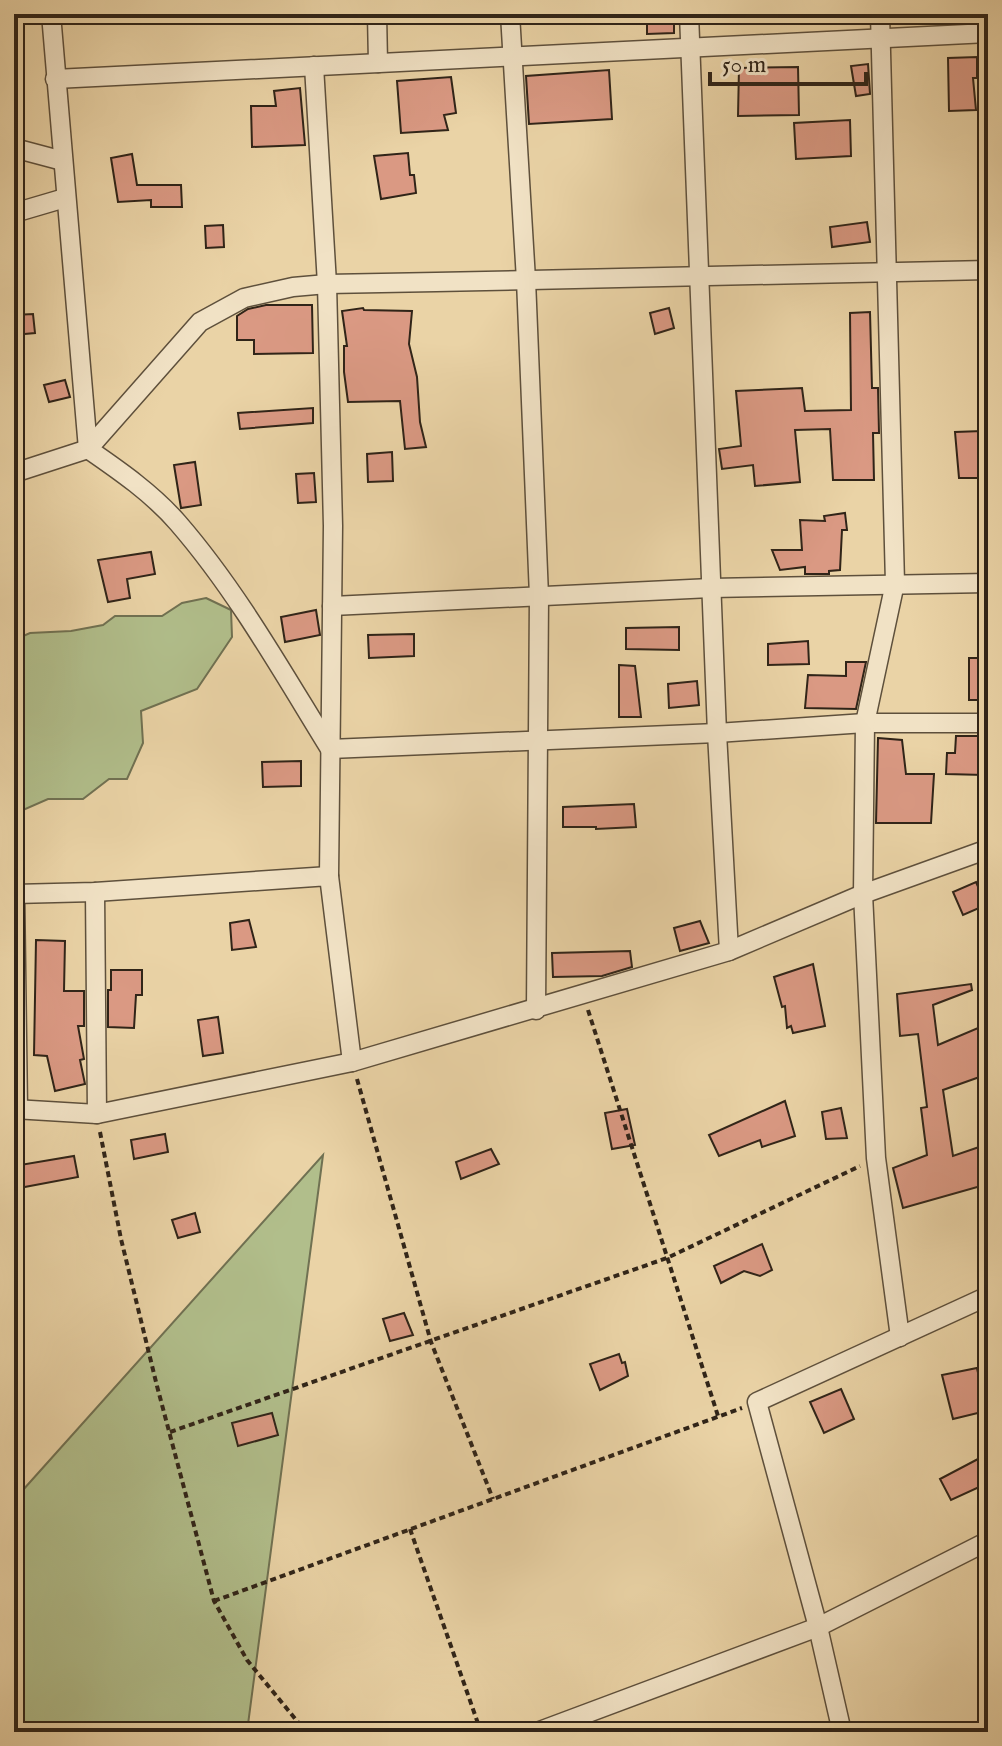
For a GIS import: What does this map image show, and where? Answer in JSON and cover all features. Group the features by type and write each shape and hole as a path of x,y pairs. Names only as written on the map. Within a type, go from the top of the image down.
{"street":[{"path":"51,14 88,449 140,486 178,523 244,613 330,749"},
{"path":"377,14 378,63"},
{"path":"510,14 526,280 539,596 536,1010"},
{"path":"689,14 717,733 729,951"},
{"path":"880,14 895,583 865,723 863,894 876,1158 900,1337"},
{"path":"55,79 988,33"},
{"path":"314,66 327,284 333,526 329,876 352,1062"},
{"path":"14,148 63,161"},
{"path":"14,213 65,198"},
{"path":"14,473 88,449 200,322 244,298 293,287 988,270"},
{"path":"332,606 711,588 988,583"},
{"path":"330,749 717,733 865,723 988,723"},
{"path":"329,876 95,892 14,894 16,1109 97,1114 352,1062 729,951 863,894 988,849"},
{"path":"95,892 97,1114"},
{"path":"842,1732 818,1627 757,1402 988,1296"},
{"path":"537,1732 818,1627 988,1541"}],"path":[{"path":"214,1601 718,1417 583,996"},
{"path":"352,1062 431,1342 493,1499"},
{"path":"97,1114 125,1254 190,1520 214,1601 247,1660 306,1732"},
{"path":"170,1432 667,1258 876,1158"},
{"path":"410,1529 481,1732"}],"green space":[{"path":"206,598 231,610 232,637 197,689 141,711 143,743 127,779 109,779 83,799 48,799 14,814 14,640 30,633 71,631 103,625 115,616 162,616 182,603"},
{"path":"323,1155 247,1732 14,1732 14,1500"}],"building":[{"path":"647,18 674,18 674,33 647,34"},
{"path":"977,57 977,78 973,78 976,110 949,111 948,58"},
{"path":"868,64 870,94 856,96 851,66"},
{"path":"798,67 799,115 738,116 739,68"},
{"path":"609,70 612,119 529,124 526,76"},
{"path":"451,77 456,113 444,115 448,130 401,133 397,81"},
{"path":"300,88 305,145 252,147 251,106 276,106 274,91"},
{"path":"850,120 851,156 796,159 794,123"},
{"path":"408,153 416,193 381,199 374,156"},
{"path":"132,154 137,185 181,185 182,207 151,207 151,200 118,202 111,158"},
{"path":"867,222 870,242 832,247 830,227"},
{"path":"223,225 224,247 206,248 205,226"},
{"path":"266,305 312,305 313,353 254,354 254,340 237,340 237,316 248,309"},
{"path":"363,308 412,311 409,344 417,377 420,422 426,447 405,449 400,401 348,402 344,372 344,346 347,346 342,311"},
{"path":"669,308 674,328 655,334 650,313"},
{"path":"870,312 872,388 878,388 879,433 873,433 874,480 833,480 830,429 795,430 800,482 755,486 753,465 722,469 719,449 741,446 736,391 802,388 805,411 851,410 850,313"},
{"path":"33,314 35,333 14,335 14,315"},
{"path":"65,380 70,397 49,402 44,385"},
{"path":"313,408 313,423 240,429 238,413"},
{"path":"982,431 985,478 959,478 955,432"},
{"path":"392,452 393,481 368,482 367,454"},
{"path":"195,462 201,505 181,508 174,465"},
{"path":"314,473 316,502 298,503 296,474"},
{"path":"845,513 847,530 842,530 840,570 829,571 829,574 805,574 805,567 780,570 772,550 802,550 800,520 825,521 824,516"},
{"path":"151,552 155,574 127,579 130,598 108,602 98,560"},
{"path":"316,610 320,635 285,642 281,617"},
{"path":"679,627 679,650 626,649 626,628"},
{"path":"414,634 414,656 369,658 368,635"},
{"path":"808,641 809,664 768,665 768,644"},
{"path":"969,658 988,658 988,700 969,700"},
{"path":"846,662 866,662 856,709 805,708 808,675 846,676"},
{"path":"619,665 635,666 641,717 619,717"},
{"path":"697,681 699,705 669,708 668,684"},
{"path":"956,736 982,736 984,775 946,774 947,753 955,753"},
{"path":"878,738 902,740 906,774 934,774 931,823 876,823"},
{"path":"301,761 301,786 263,787 262,762"},
{"path":"634,804 636,827 563,827 563,807"},
{"path":"976,882 986,905 963,915 953,892"},
{"path":"249,920 256,947 232,950 230,923"},
{"path":"700,921 709,943 680,951 674,928"},
{"path":"36,940 65,941 64,991 84,991 84,1026 78,1026 85,1084 55,1091 47,1056 34,1055"},
{"path":"630,951 632,967 602,976 553,977 552,953"},
{"path":"813,964 825,1026 793,1033 791,1026 787,1028 785,1006 782,1007 774,977"},
{"path":"111,970 142,970 142,995 136,995 134,1028 108,1027"},
{"path":"971,984 972,990 933,1005 938,1045 978,1028 988,1047 988,1074 943,1090 953,1156 988,1144 988,1184 903,1208 893,1168 927,1155 921,1108 927,1107 918,1034 900,1036 897,994"},
{"path":"218,1017 223,1053 203,1056 198,1020"},
{"path":"785,1101 795,1136 762,1147 760,1140 719,1156 709,1135"},
{"path":"841,1108 847,1138 826,1139 822,1112"},
{"path":"627,1109 635,1145 612,1149 605,1113"},
{"path":"165,1134 168,1152 134,1159 131,1140"},
{"path":"491,1149 499,1164 461,1179 456,1162"},
{"path":"74,1156 78,1177 14,1189 14,1166"},
{"path":"195,1213 200,1232 178,1238 172,1220"},
{"path":"762,1244 772,1270 760,1276 744,1271 721,1283 714,1266"},
{"path":"404,1313 413,1335 390,1341 383,1319"},
{"path":"619,1354 622,1363 625,1362 628,1376 600,1390 590,1364"},
{"path":"977,1368 986,1411 953,1419 942,1375"},
{"path":"841,1389 854,1419 824,1433 810,1402"},
{"path":"272,1413 278,1435 238,1446 232,1423"},
{"path":"978,1459 988,1483 951,1500 940,1479"}]}
